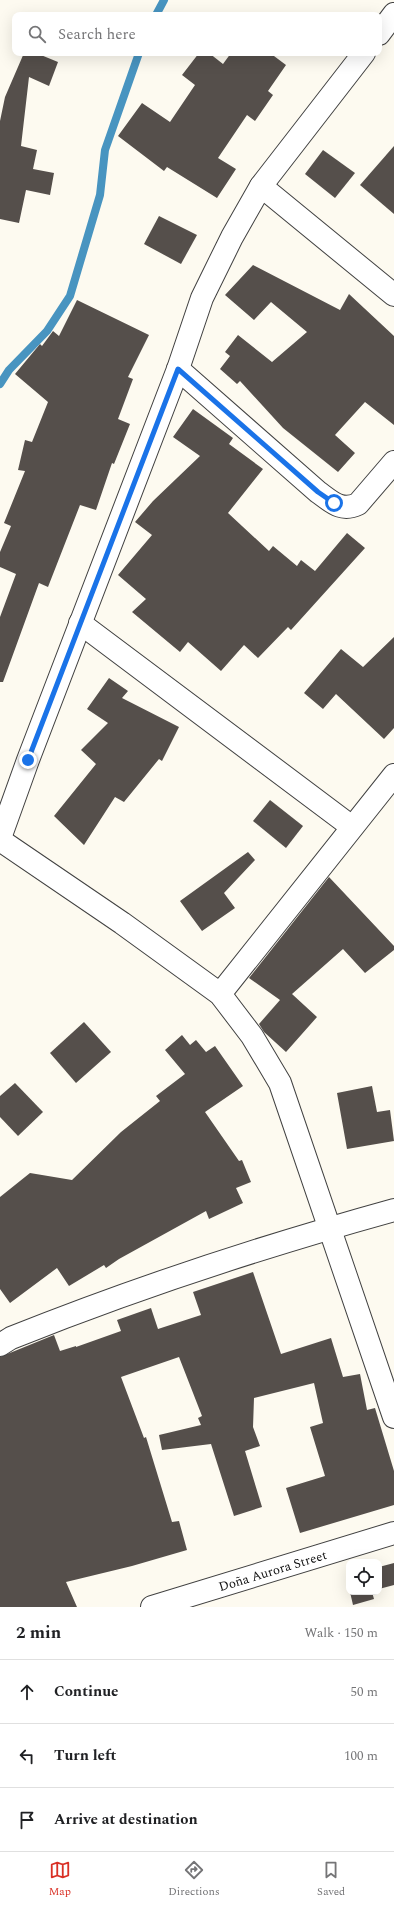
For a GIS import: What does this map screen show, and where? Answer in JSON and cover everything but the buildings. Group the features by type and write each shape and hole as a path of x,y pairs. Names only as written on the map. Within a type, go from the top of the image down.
{"street":[{"path":"382,30 394,14"},
{"path":"362,56 261,186 232,237 202,298 178,369 28,760 0,839 122,923 220,994 252,1036 280,1083 394,1416"},
{"path":"261,186 394,294"},
{"path":"178,369 318,492 343,508 358,504 394,462"},
{"path":"80,623 352,827"},
{"path":"220,994 394,775"},
{"path":"0,1345 11,1338 96,1304 330,1228 394,1210"},
{"name":"Doña Aurora Street","path":"152,1607 394,1533"}],"waterway":[{"path":"158,12 164,0"},
{"path":"0,384 9,370 47,331 70,296 100,195 105,150 138,56"}],"route":[{"path":"28,760 178,369 318,492 334,503"}]}
